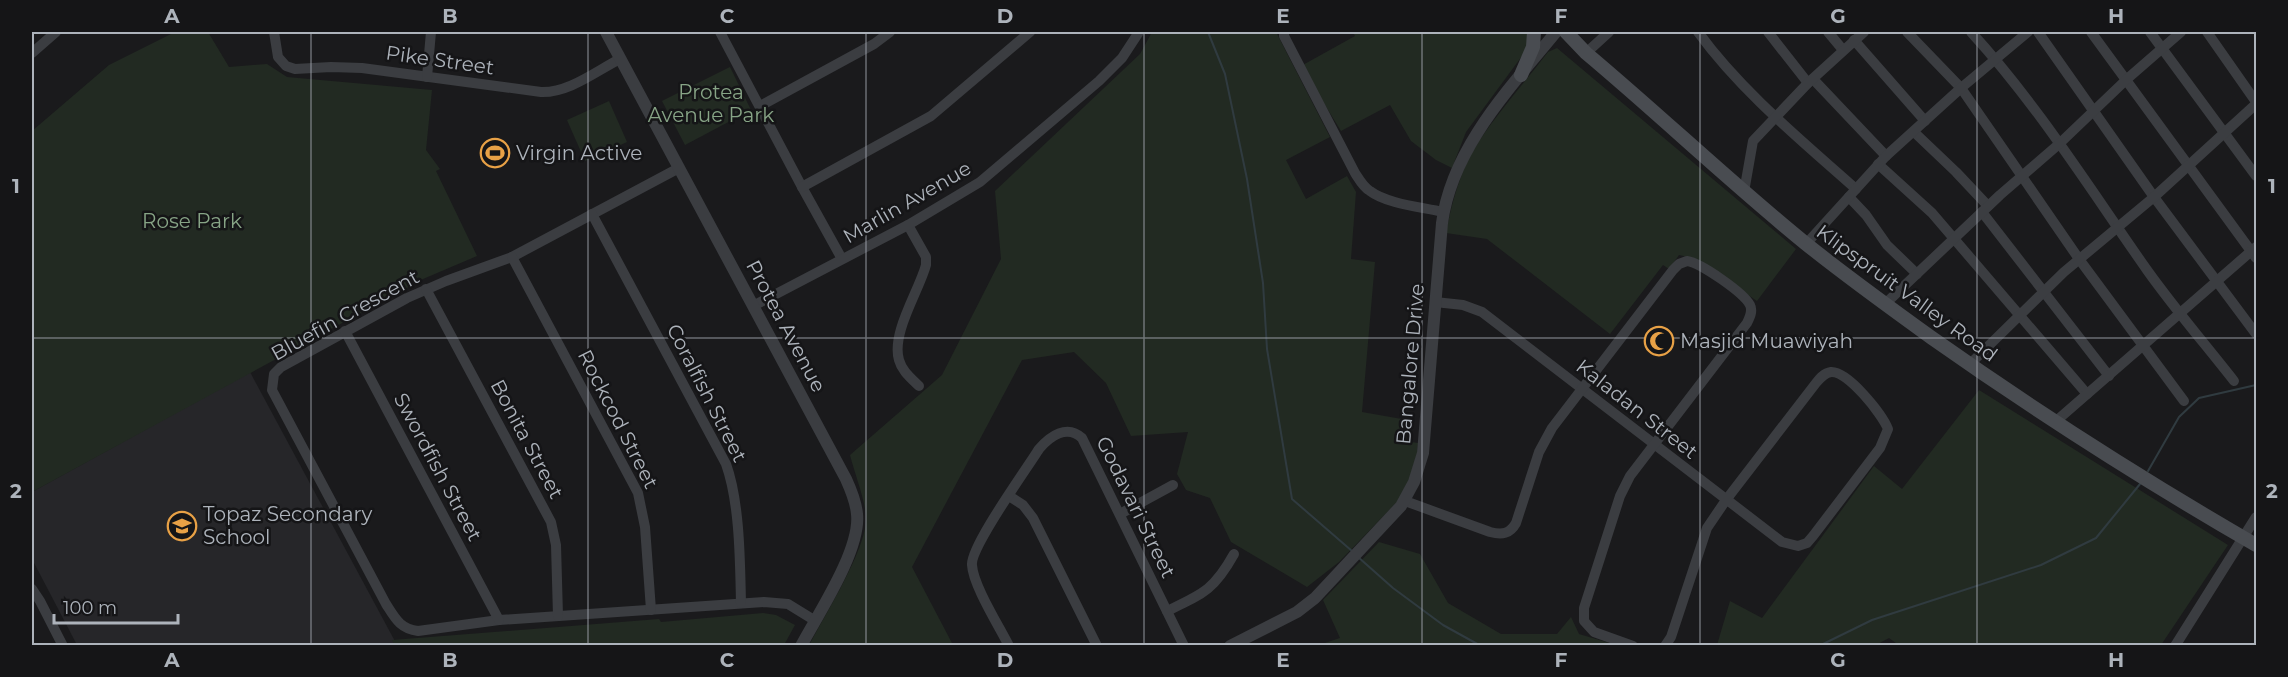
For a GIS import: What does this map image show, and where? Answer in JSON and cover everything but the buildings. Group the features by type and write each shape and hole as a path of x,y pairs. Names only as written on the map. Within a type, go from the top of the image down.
{"main road":[{"path":"1521,75 1533,47 1534,32"},
{"name":"Klipspruit Valley Road","path":"1566,32 1586,53 1744,192 1806,244 1885,304 2084,442 2250,541"}],"street":[{"path":"32,52 56,32"},
{"name":"Pike Street","path":"274,32 278,57 290,68 362,68 427,78 553,92 620,59"},
{"path":"427,78 431,32"},
{"name":"Protea Avenue","path":"606,32 846,479 858,514 857,530 850,550 801,645"},
{"path":"720,32 842,259"},
{"path":"760,106 874,44 890,32"},
{"path":"802,187 931,116 1030,32"},
{"name":"Marlin Avenue","path":"753,306 908,225 967,191 992,173 1114,67 1128,51 1139,32"},
{"path":"1284,32 1338,141 1364,186 1388,199 1443,212"},
{"name":"Bangalore Drive","path":"1230,645 1307,606 1405,501 1423,453 1443,212 1452,184 1465,152 1521,75 1556,32"},
{"path":"1586,53 1609,32"},
{"path":"1698,32 1728,68 1852,193 1887,245 1917,274"},
{"path":"1768,32 1956,239 2087,394"},
{"path":"1828,32 1843,50"},
{"path":"1744,192 1753,141 1811,81 1864,32"},
{"path":"1906,32 1961,88 2079,259 2184,401"},
{"path":"1971,32 1995,58 2059,144 2148,272 2234,381"},
{"path":"1806,244 1882,160 1995,58 2028,32"},
{"path":"2038,32 2154,197 2256,334"},
{"path":"2055,422 2217,281 2255,252 2091,32"},
{"path":"2150,32 2256,176"},
{"path":"1885,304 1985,209 2181,32"},
{"path":"1970,364 2079,259 2154,197 2256,103 2207,32"},
{"path":"1854,40 1925,121"},
{"path":"1914,132 1956,171 2043,292 2109,376"},
{"name":"Bluefin Crescent","path":"679,168 512,257 426,290 345,331 280,367 274,374 272,385 278,401 369,573 397,622 408,629 429,630 499,620 741,603 783,603 798,609 814,620"},
{"name":"Coralfish Street","path":"592,214 726,464 732,485 741,603"},
{"path":"908,225 926,257 926,265 902,329 898,356 902,368 919,386"},
{"name":"Rockcod Street","path":"512,257 638,493 645,526 651,610"},
{"path":"1405,501 1490,532 1502,534 1510,531 1516,523 1543,444 1552,428 1679,264 1692,261 1738,292 1750,306 1751,313 1747,323 1638,465 1624,487 1583,615 1590,630 1633,645"},
{"name":"Bonita Street","path":"426,290 551,522 556,545 558,616"},
{"name":"Kaladan Street","path":"1435,302 1463,305 1482,312 1726,500 1789,545 1802,545 1813,536 1880,448 1888,429 1881,417 1849,380 1839,373 1827,374 1816,383 1726,500"},
{"name":"Swordfish Street","path":"345,331 499,620"},
{"name":"Godavari Street","path":"1009,645 974,577 972,566 975,550 1045,443 1058,434 1072,431 1082,438 1184,645"},
{"path":"1120,514 1173,485"},
{"path":"1010,496 1023,505 1034,518 1097,645"},
{"path":"1665,645 1671,638 1707,528 1726,500"},
{"path":"2175,645 2250,541 2256,517"},
{"path":"1167,611 1196,598 1212,587 1234,554"},
{"path":"32,589 63,645"}],"shaded area":[{"name":"Topaz Secondary School","path":"250,372 397,645 77,645 32,559 32,492"}],"green space":[{"name":"Rose Park","path":"175,32 208,32 229,67 267,64 287,77 432,90 426,150 440,169 436,171 477,256 423,279 32,492 32,131 109,65"},
{"path":"1152,32 1276,32 1330,137 1286,160 1306,199 1347,176 1356,192 1351,259 1375,262 1362,412 1413,421 1411,442 1418,443 1417,454 1408,483 1398,501 1339,562 1307,587 1231,542 1210,498 1186,490 1177,474 1188,432 1131,436 1106,383 1074,352 1022,360 912,567 953,645 809,646 844,582 860,547 864,531 866,518 864,504 850,455 942,375 1001,259 995,191 1140,54"},
{"path":"1353,32 1531,32 1525,52 1466,132 1452,168 1436,160 1411,141 1390,105 1341,131 1301,66 1355,36"},
{"path":"1557,48 1796,249 1757,301 1693,258 1679,255 1669,269 1663,265 1610,334 1487,239 1446,233 1458,185 1479,141 1548,52"},
{"name":"Protea Avenue Park","path":"730,67 751,110 685,145 662,101"},
{"path":"609,101 627,142 585,161 567,120"},
{"path":"1979,390 2228,545 2161,645 1900,646 1889,638 1874,646 1717,645 1730,601 1762,618 1874,466 1902,489"},
{"path":"1379,542 1420,554 1448,603 1501,634 1557,634 1571,617 1579,634 1616,645 1322,644 1340,638 1323,600"},
{"path":"763,613 776,615 795,625 784,645 395,646 392,640 659,619 661,622"}],"waterway":[{"path":"1208,32 1225,74 1247,179 1263,283 1267,349 1292,499 1352,551"},
{"path":"2148,471 2179,417 2199,398 2256,385"},
{"path":"1819,646 1872,620 2041,565 2096,538 2140,484"},
{"path":"1358,557 1393,588 1443,625 1481,646"}],"place":[{"name":"Virgin Active","path":"495,153"},
{"name":"Masjid Muawiyah","path":"1659,341"},
{"name":"Topaz Secondary School","path":"182,526"}]}
